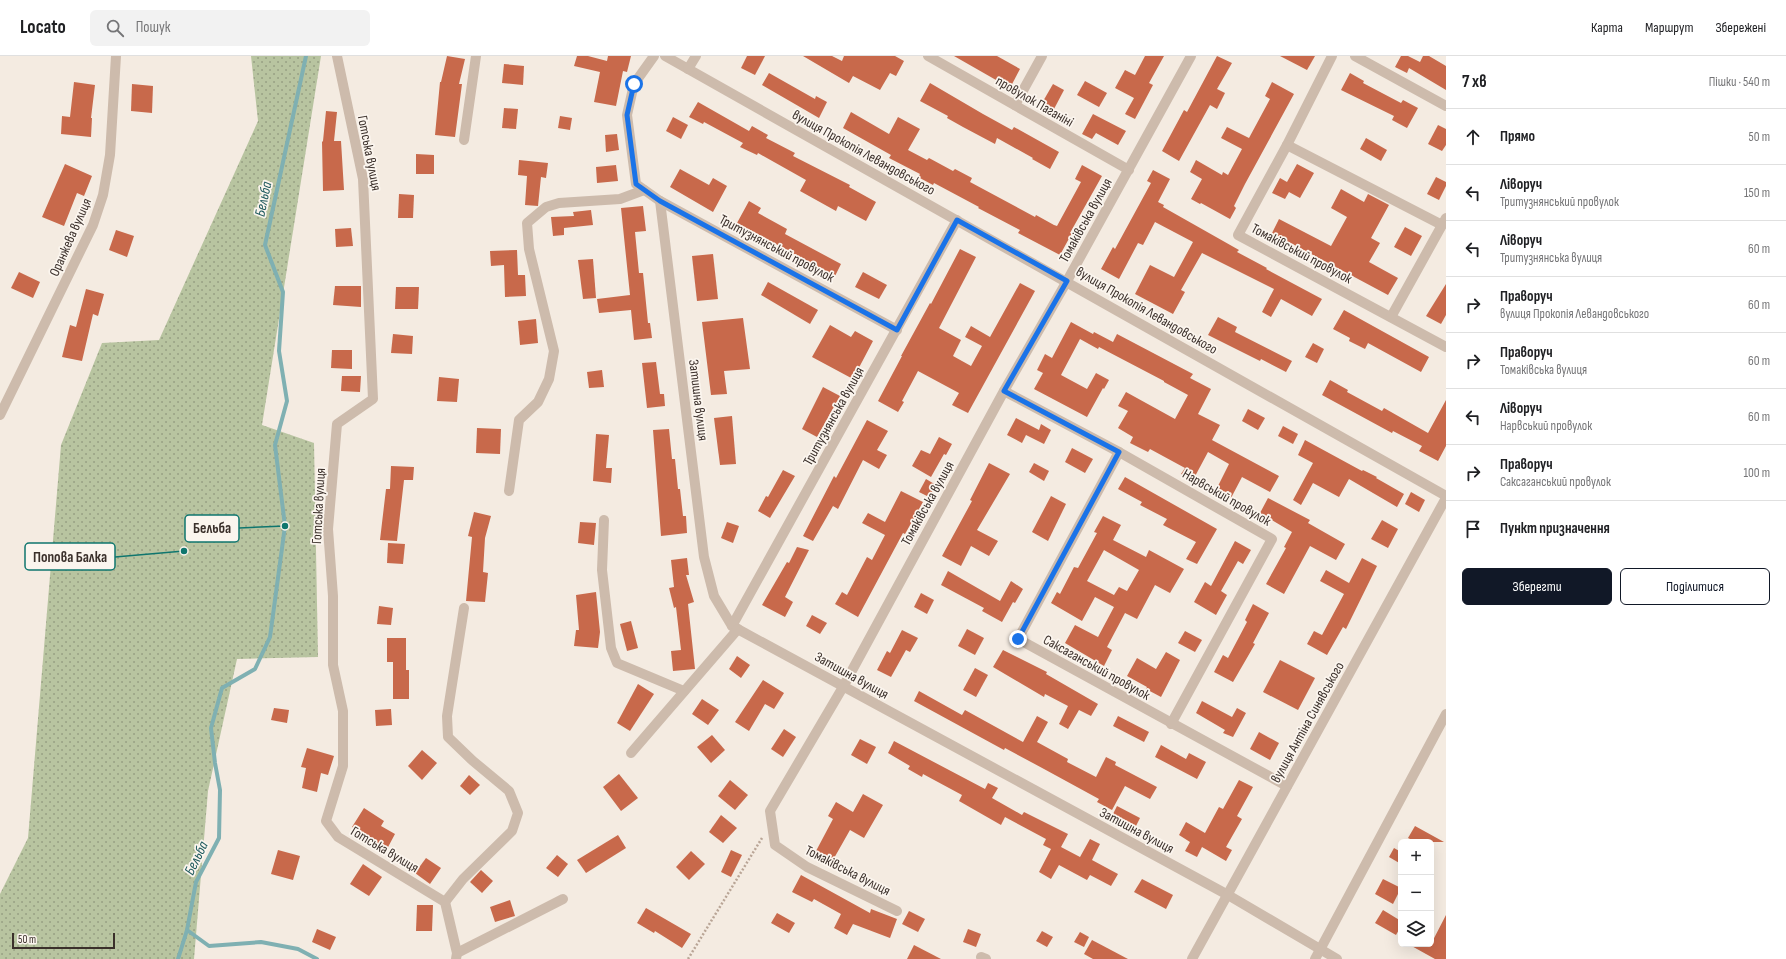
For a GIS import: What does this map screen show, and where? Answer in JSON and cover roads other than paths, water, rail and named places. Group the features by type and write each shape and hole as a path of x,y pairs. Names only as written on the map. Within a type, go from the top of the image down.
{"street":[{"name":"Оранжева вулиця","path":"0,415 93,225 103,195 110,155 116,56"},
{"name":"Готська вулиця","path":"337,56 364,179 373,399 337,424 328,529 333,596 333,665 343,711 343,766 326,820 338,837 444,902"},
{"path":"464,140 476,56"},
{"path":"644,190 636,184 627,115 634,84 654,56"},
{"name":"вулиця Прокопія Левандовського","path":"666,56 1067,281 1446,497"},
{"path":"688,69 696,56"},
{"name":"провулок Паганіні","path":"928,56 1129,170"},
{"path":"1015,105 1042,56"},
{"name":"Томаківська вулиця","path":"897,911 807,867 775,844 770,811 843,686 1004,391 1129,170 1191,56"},
{"name":"Томаківський провулок","path":"1332,56 1287,145 1238,235 1446,347"},
{"path":"1355,56 1446,106"},
{"path":"1287,145 1444,221 1392,317"},
{"path":"510,491 519,420 538,402 549,379 554,351 529,249 527,223 546,207 559,203 620,199 644,190"},
{"name":"Тритузнянський провулок","path":"644,190 660,201 897,330"},
{"name":"Затишна вулиця","path":"660,201 704,557 714,596 735,627 1228,895 1337,959"},
{"name":"Тритузнянська вулиця","path":"631,753 684,691 735,627 957,220"},
{"name":"Нарвський провулок","path":"1004,391 1119,452 1272,539 1171,724"},
{"name":"Саксаганський провулок","path":"1119,452 1018,639 1171,724 1287,786"},
{"name":"вулиця Антіна Синявського","path":"1192,959 1446,497"},
{"path":"604,520 602,570 611,648 617,663 684,691"},
{"path":"464,608 447,716 448,737 473,761 509,791 518,812 512,831 463,879 444,902 457,956 563,899"},
{"path":"1315,959 1446,714"}],"waterway":[{"name":"Бельба","path":"178,959 187,930 196,882 219,838 220,790 211,728 222,688 255,669 270,637 285,526 275,445 287,401 279,351 283,292 265,245 306,56"},
{"path":"187,930 209,946 261,942 298,949 317,959"}],"place":[{"name":"Бельба","path":"285,526"},
{"name":"Попова Балка","path":"184,551"}]}
